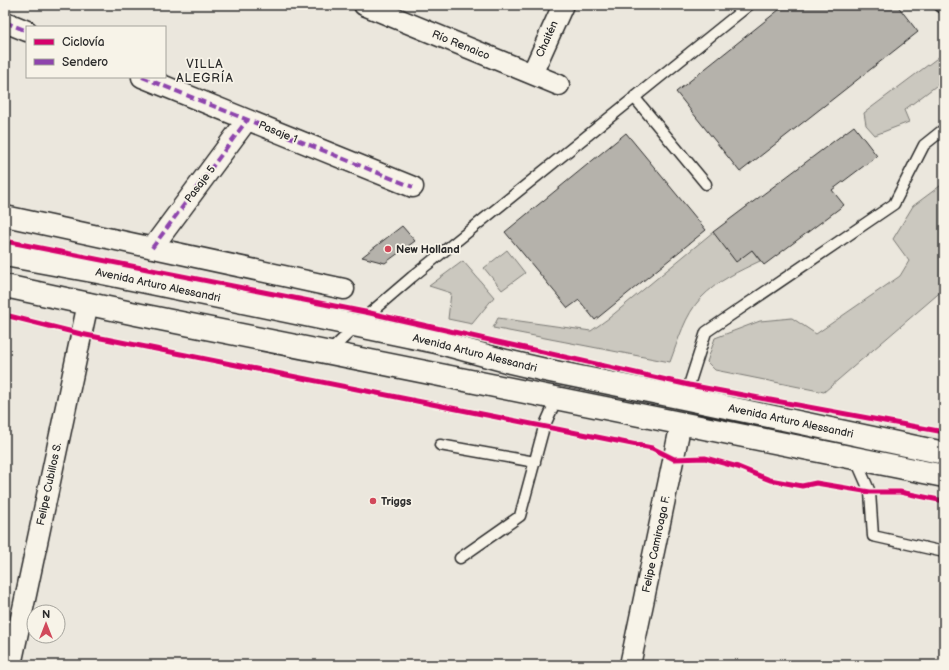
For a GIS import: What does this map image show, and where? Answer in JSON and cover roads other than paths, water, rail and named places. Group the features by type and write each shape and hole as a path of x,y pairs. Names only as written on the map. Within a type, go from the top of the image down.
{"main road":[{"name":"Avenida Arturo Alessandri","path":"5,255 98,272 436,342 545,370 944,453"},
{"name":"Avenida Arturo Alessandri","path":"5,286 944,476"}],"street":[{"name":"Río Renaico","path":"364,5 558,85"},
{"name":"Chaitén","path":"532,74 563,5"},
{"path":"5,22 26,31"},
{"name":"Pasaje 1","path":"144,78 413,188"},
{"name":"Pasaje 5","path":"152,248 247,120"},
{"path":"5,216 344,289"},
{"name":"Felipe Cubillos S.","path":"11,665 88,303"},
{"name":"Felipe Camiroaga F.","path":"630,665 681,423"}],"lane":[{"path":"329,352 370,313 412,277 749,5"},
{"path":"634,97 706,184"},
{"path":"683,398 690,385 706,332 894,204 924,145 944,129"},
{"path":"460,558 520,516 544,427 557,398"},
{"path":"440,445 535,462"},
{"path":"855,458 870,492 873,536 944,552"}],"place":[{"name":"New Holland","path":"388,249"},
{"name":"Triggs","path":"373,501"}],"district":[{"name":"VILLA ALEGRÍA","path":"205,71"}]}
